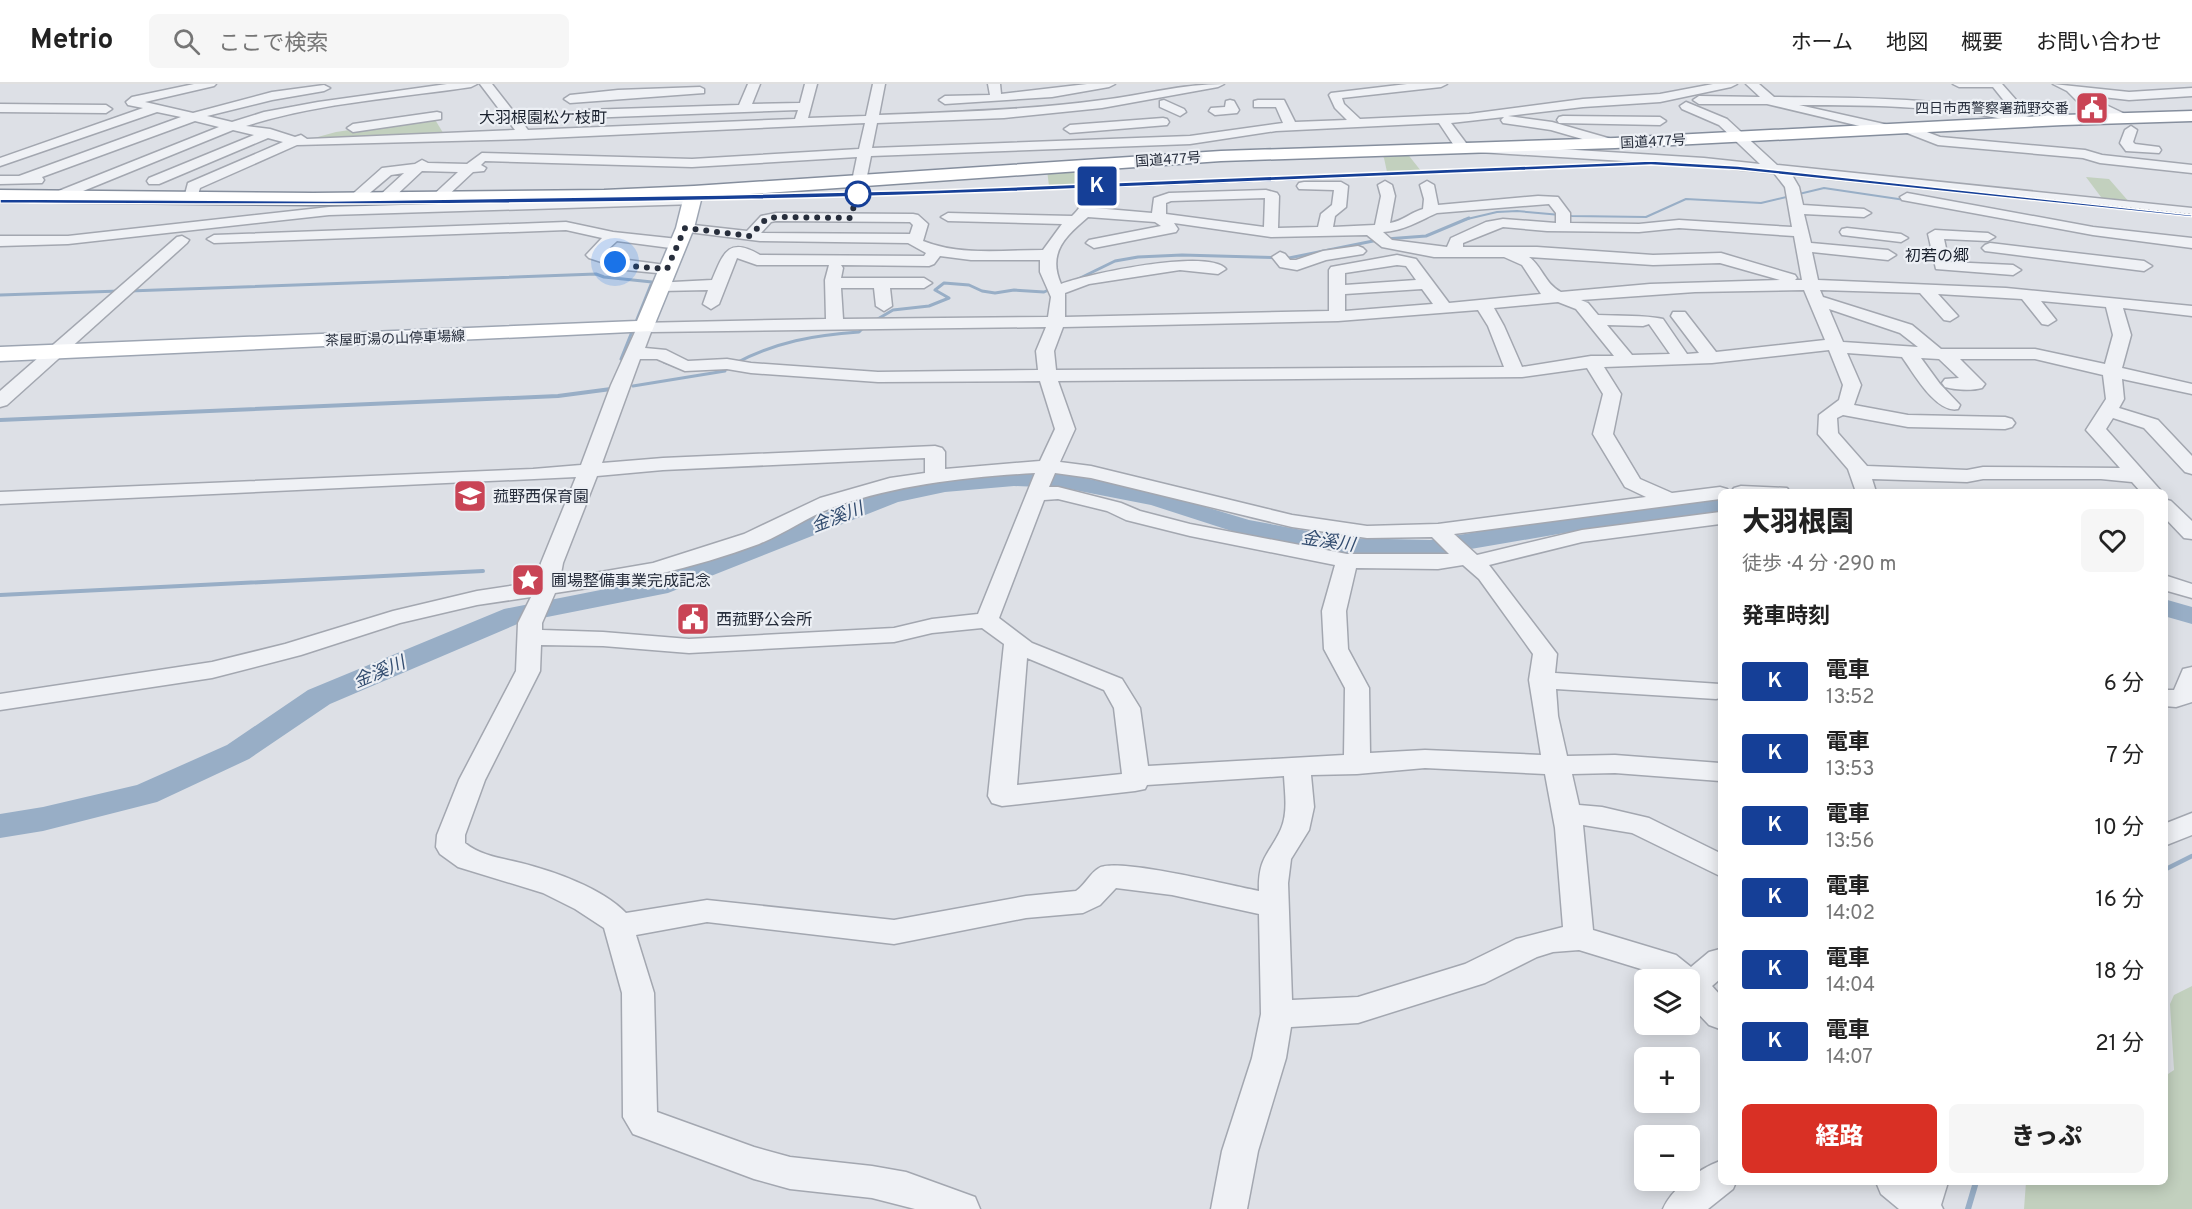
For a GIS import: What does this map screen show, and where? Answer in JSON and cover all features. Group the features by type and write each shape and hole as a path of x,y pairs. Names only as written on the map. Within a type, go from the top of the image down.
{"highway":[{"name":"国道477号","path":"0,196 354,199 692,197 859,181 1469,137 1610,143 2030,121 2063,120 2126,124 2192,116"}],"main road":[{"path":"637,328 682,236 692,197"},
{"name":"茶屋町湯の山停車場線","path":"0,354 637,328"}],"street":[{"path":"68,121 181,86 210,84"},
{"path":"256,87 276,84"},
{"path":"56,197 232,126 295,110 418,88 471,84"},
{"path":"486,84 525,135"},
{"path":"744,108 754,84"},
{"path":"800,124 811,84"},
{"path":"859,181 879,84"},
{"path":"944,117 946,84"},
{"path":"994,84 996,98"},
{"path":"945,100 1052,93 1109,84"},
{"path":"132,102 303,143 873,121 1050,111 1102,104 1114,111 1165,93 1213,84"},
{"path":"1357,123 1339,105 1335,95 1441,84"},
{"path":"1643,84 1663,98 1708,86 1731,84"},
{"path":"1752,84 1772,102 1898,128 1935,141 2085,154 2100,159 2192,169"},
{"path":"1959,84 1995,84 2000,86 2013,104 2034,106 2063,120"},
{"path":"1978,85 1981,92 1995,105"},
{"path":"21,180 192,116 259,99 334,87"},
{"path":"559,87 577,106 692,111 805,106"},
{"path":"1621,87 1663,98 1723,122 1778,171 1798,217 1810,289 1852,385 1851,394 1843,409"},
{"path":"2070,87 2135,96 2192,92"},
{"path":"2070,87 2082,99 2126,124 2126,143 2131,148 2154,150"},
{"path":"418,88 451,138"},
{"path":"692,111 701,91"},
{"path":"577,106 701,91"},
{"path":"1564,91 1595,111 1610,114 1617,121"},
{"path":"0,162 105,124 157,108 220,93"},
{"path":"1165,93 1190,97"},
{"path":"1165,93 1180,112"},
{"path":"1270,94 1258,104 1280,103 1290,126"},
{"path":"1528,95 1549,107"},
{"path":"366,172 388,172 423,162 482,157 702,163 965,148 1197,140 1290,126 1469,118 1583,103 1663,98 1750,102 1806,100 1901,102 2030,121"},
{"path":"1711,116 1741,115 1750,102"},
{"path":"352,115 429,104"},
{"path":"1215,111 1233,110 1230,104"},
{"path":"575,133 577,106"},
{"path":"1395,106 1412,120"},
{"path":"0,108 106,109"},
{"path":"1050,111 1065,129"},
{"path":"1484,115 1533,125 1556,127 1610,143"},
{"path":"191,198 193,186 296,141 327,132 437,116"},
{"path":"1442,119 1469,137 1622,156 2192,212"},
{"path":"1556,127 1554,120 1660,121"},
{"path":"987,620 1065,429 1047,375 1044,351 1056,323 1059,297 1048,272 1048,255 1074,221 1090,206 1093,190 1098,186 1077,166 1049,152 1051,146 1065,129 1163,122"},
{"path":"1141,123 1151,142"},
{"path":"142,181 290,126"},
{"path":"998,134 1008,134 1004,147"},
{"path":"961,135 965,148"},
{"path":"1929,153 1928,145 1935,141"},
{"path":"568,175 603,151 678,152 638,176"},
{"path":"437,198 482,157"},
{"path":"384,199 423,162 506,171"},
{"path":"1778,171 1993,214 2093,231 2192,243"},
{"path":"354,199 388,172"},
{"path":"0,180 205,181"},
{"path":"1385,185 1388,196 1380,238 1397,260"},
{"path":"1427,185 1431,199 1430,209"},
{"path":"1304,186 1341,186 1340,207 1328,214 1325,230"},
{"path":"1159,218 1159,201 1162,198 1266,194 1272,196 1272,233"},
{"path":"0,241 68,240 329,211 692,197"},
{"path":"807,217 815,200"},
{"path":"1281,259 1286,264 1297,265 1323,256 1348,254 1380,238 1395,227 1411,222 1416,214 1430,209 1462,210 1521,200 1553,200 1563,219"},
{"path":"1685,210 1691,225"},
{"path":"1454,253 1456,241 1497,223 1546,227 1563,219 1639,228 1864,213"},
{"path":"1993,214 1993,225 1988,228 1989,242 1997,258 2013,270 2035,295 2048,320"},
{"path":"1767,215 1798,217 1888,255"},
{"path":"750,236 766,219 776,217 913,218 921,224 915,243 935,251 971,255 1048,255"},
{"path":"948,217 1074,221 1159,218 1272,233 1325,230 1454,253 1537,252 1616,271 1731,286 1810,289 1924,288 2035,295 2192,311"},
{"path":"1094,243 1171,229 1166,221 1159,218"},
{"path":"1074,221 1111,259"},
{"path":"0,401 182,240 566,226 613,236 916,239"},
{"path":"1616,271 1626,226"},
{"path":"1847,232 1901,238"},
{"path":"2013,270 1942,266 1935,234 2144,266"},
{"path":"0,255 51,253 178,235 182,235 182,240"},
{"path":"1139,235 1159,249"},
{"path":"613,236 594,255 663,278 718,285"},
{"path":"1884,236 1892,287"},
{"path":"1680,259 1685,240"},
{"path":"711,304 731,253 747,254 757,260 928,261 935,251"},
{"path":"1509,254 1529,262 1544,288 1556,296 1579,304 1626,360"},
{"path":"968,273 971,255"},
{"path":"962,1209 906,1189 872,1182 790,1173 754,1163 645,1123 640,1117 638,993 614,917 574,893 528,875 473,863 462,858 450,847 451,836 472,780 528,670 528,635 552,563 632,356 637,328 1056,323 1337,316 1445,309 1556,296 1616,271 1653,260 1727,259 1810,289 1906,329 1940,353 1976,384 1951,383"},
{"path":"1337,316 1337,270 1397,260 1411,262 1445,309"},
{"path":"835,325 833,283 836,261"},
{"path":"1056,288 1086,280 1179,265 1218,269"},
{"path":"833,283 924,283"},
{"path":"881,283 884,306"},
{"path":"1337,290 1427,284"},
{"path":"1924,288 1950,316"},
{"path":"2113,302 2122,335 2112,372 2115,399 2096,430 2149,489"},
{"path":"1483,304 1515,372"},
{"path":"1679,316 1712,358"},
{"path":"1593,320 1650,322 1682,359"},
{"path":"632,356 660,354 685,366 734,365 878,377 1515,372 1591,361 1712,358 1800,347 1836,346 1940,353 2025,353 2192,388"},
{"path":"1907,351 1929,382 1951,405"},
{"path":"1591,361 1612,394 1603,434 1632,483 1671,500"},
{"path":"1865,489 1859,472 1828,434 1828,415 1843,409 1908,421 2005,423"},
{"path":"2107,410 2151,424 2192,468"},
{"path":"2169,444 2192,445"},
{"path":"0,498 532,475 590,469 935,452 934,476"},
{"path":"0,702 212,670 292,650 393,618 477,598 544,591 657,569 752,539 827,502 890,484 934,476 1042,481 1091,472 1243,510 1338,529 1367,532 1440,532 1718,494"},
{"path":"1859,472 1967,476 1983,473 2101,473 2138,476"},
{"path":"1042,481 1058,493 1114,507 1133,516 1190,530 1347,561 1438,562 1582,536 1718,518"},
{"path":"2168,509 2192,533"},
{"path":"1440,532 1503,593 1545,654 1541,680 1545,724 1567,814 1579,938"},
{"path":"1347,561 1334,611 1336,649 1357,688 1357,765"},
{"path":"2168,583 2192,591"},
{"path":"528,635 689,646 864,638 894,635 963,621 987,620 1024,648 1113,685 1127,708 1135,782 1002,796 1016,642"},
{"path":"2177,703 2185,695 2192,675"},
{"path":"1541,680 1718,691"},
{"path":"1136,776 1357,765 1425,759 1555,765 1615,764 1718,772"},
{"path":"1229,1209 1240,1151 1269,1058 1277,1014 1276,934 1272,906 1277,858 1295,830 1300,807 1297,768"},
{"path":"1567,814 1602,817 1639,825 1718,864"},
{"path":"2168,834 2192,823"},
{"path":"618,925 707,911 894,932 1026,906 1083,902 1109,876 1172,884 1272,906"},
{"path":"1277,1014 1358,1010 1474,974 1527,948 1553,940 1579,938 1665,964 1671,969"},
{"path":"1700,975 1718,962"},
{"path":"1700,995 1718,1014"},
{"path":"1681,1209 1718,1179"},
{"path":"1899,1185 1925,1202"}],"green space":[{"path":"434,118 445,136 303,141 336,132"},
{"path":"1379,152 1406,152 1421,171 1387,172 1384,158"},
{"path":"1077,167 1085,184 1049,186 1047,170"},
{"path":"2086,177 2109,179 2130,203 2104,201"},
{"path":"2192,986 2192,1209 2024,1209 2026,1185 2168,1185 2168,1074 2174,1070 2170,1004 2174,995"}],"waterway":[{"path":"1466,219 1497,212 1517,211 1572,216 1646,217 1686,199 1761,203 1824,188 1905,200"},
{"path":"1386,239 1426,236 1466,219"},
{"path":"1072,282 1115,261 1138,257 1182,255 1289,258 1378,240"},
{"path":"129,291 596,274 604,277 652,282 621,359 627,358"},
{"path":"876,320 893,310 929,306 949,298 935,290 944,283 969,285 982,291 995,293 1014,290 1044,292 1053,288"},
{"path":"0,295 120,291"},
{"path":"736,363 781,345 826,335 859,332 862,329"},
{"path":"664,362 684,369"},
{"path":"633,386 725,371"},
{"path":"0,420 558,396 611,389"},
{"name":"金溪川","path":"0,826 43,819 146,794 238,752 319,697 514,615 658,587 891,496 945,485 1014,479 1064,481 1156,499 1244,527 1345,546 1430,548 1570,524 1718,507"},
{"path":"0,595 483,571"},
{"name":"金溪川","path":"2168,608 2192,616"},
{"path":"2168,868 2192,856"},
{"path":"1968,1209 1975,1185"}],"railway":[{"path":"0,201 352,202 821,196 1651,163 1738,168 2192,215"}],"train":[{"name":"K","path":"0,201 329,203 723,197 936,192 1651,163 1738,168 2192,215"}],"place":[{"name":"四日市西警察署菰野交番","path":"2092,108"},
{"name":"菰野西保育園","path":"470,496"},
{"name":"圃場整備事業完成記念","path":"528,580"},
{"name":"西菰野公会所","path":"693,619"}],"district":[{"name":"大羽根園松ケ枝町","path":"543,117"},
{"name":"初若の郷","path":"1937,255"}],"route":[{"path":"615,262 638,267 667,269 685,228 750,236 766,219 776,217 850,218 858,194"}]}
